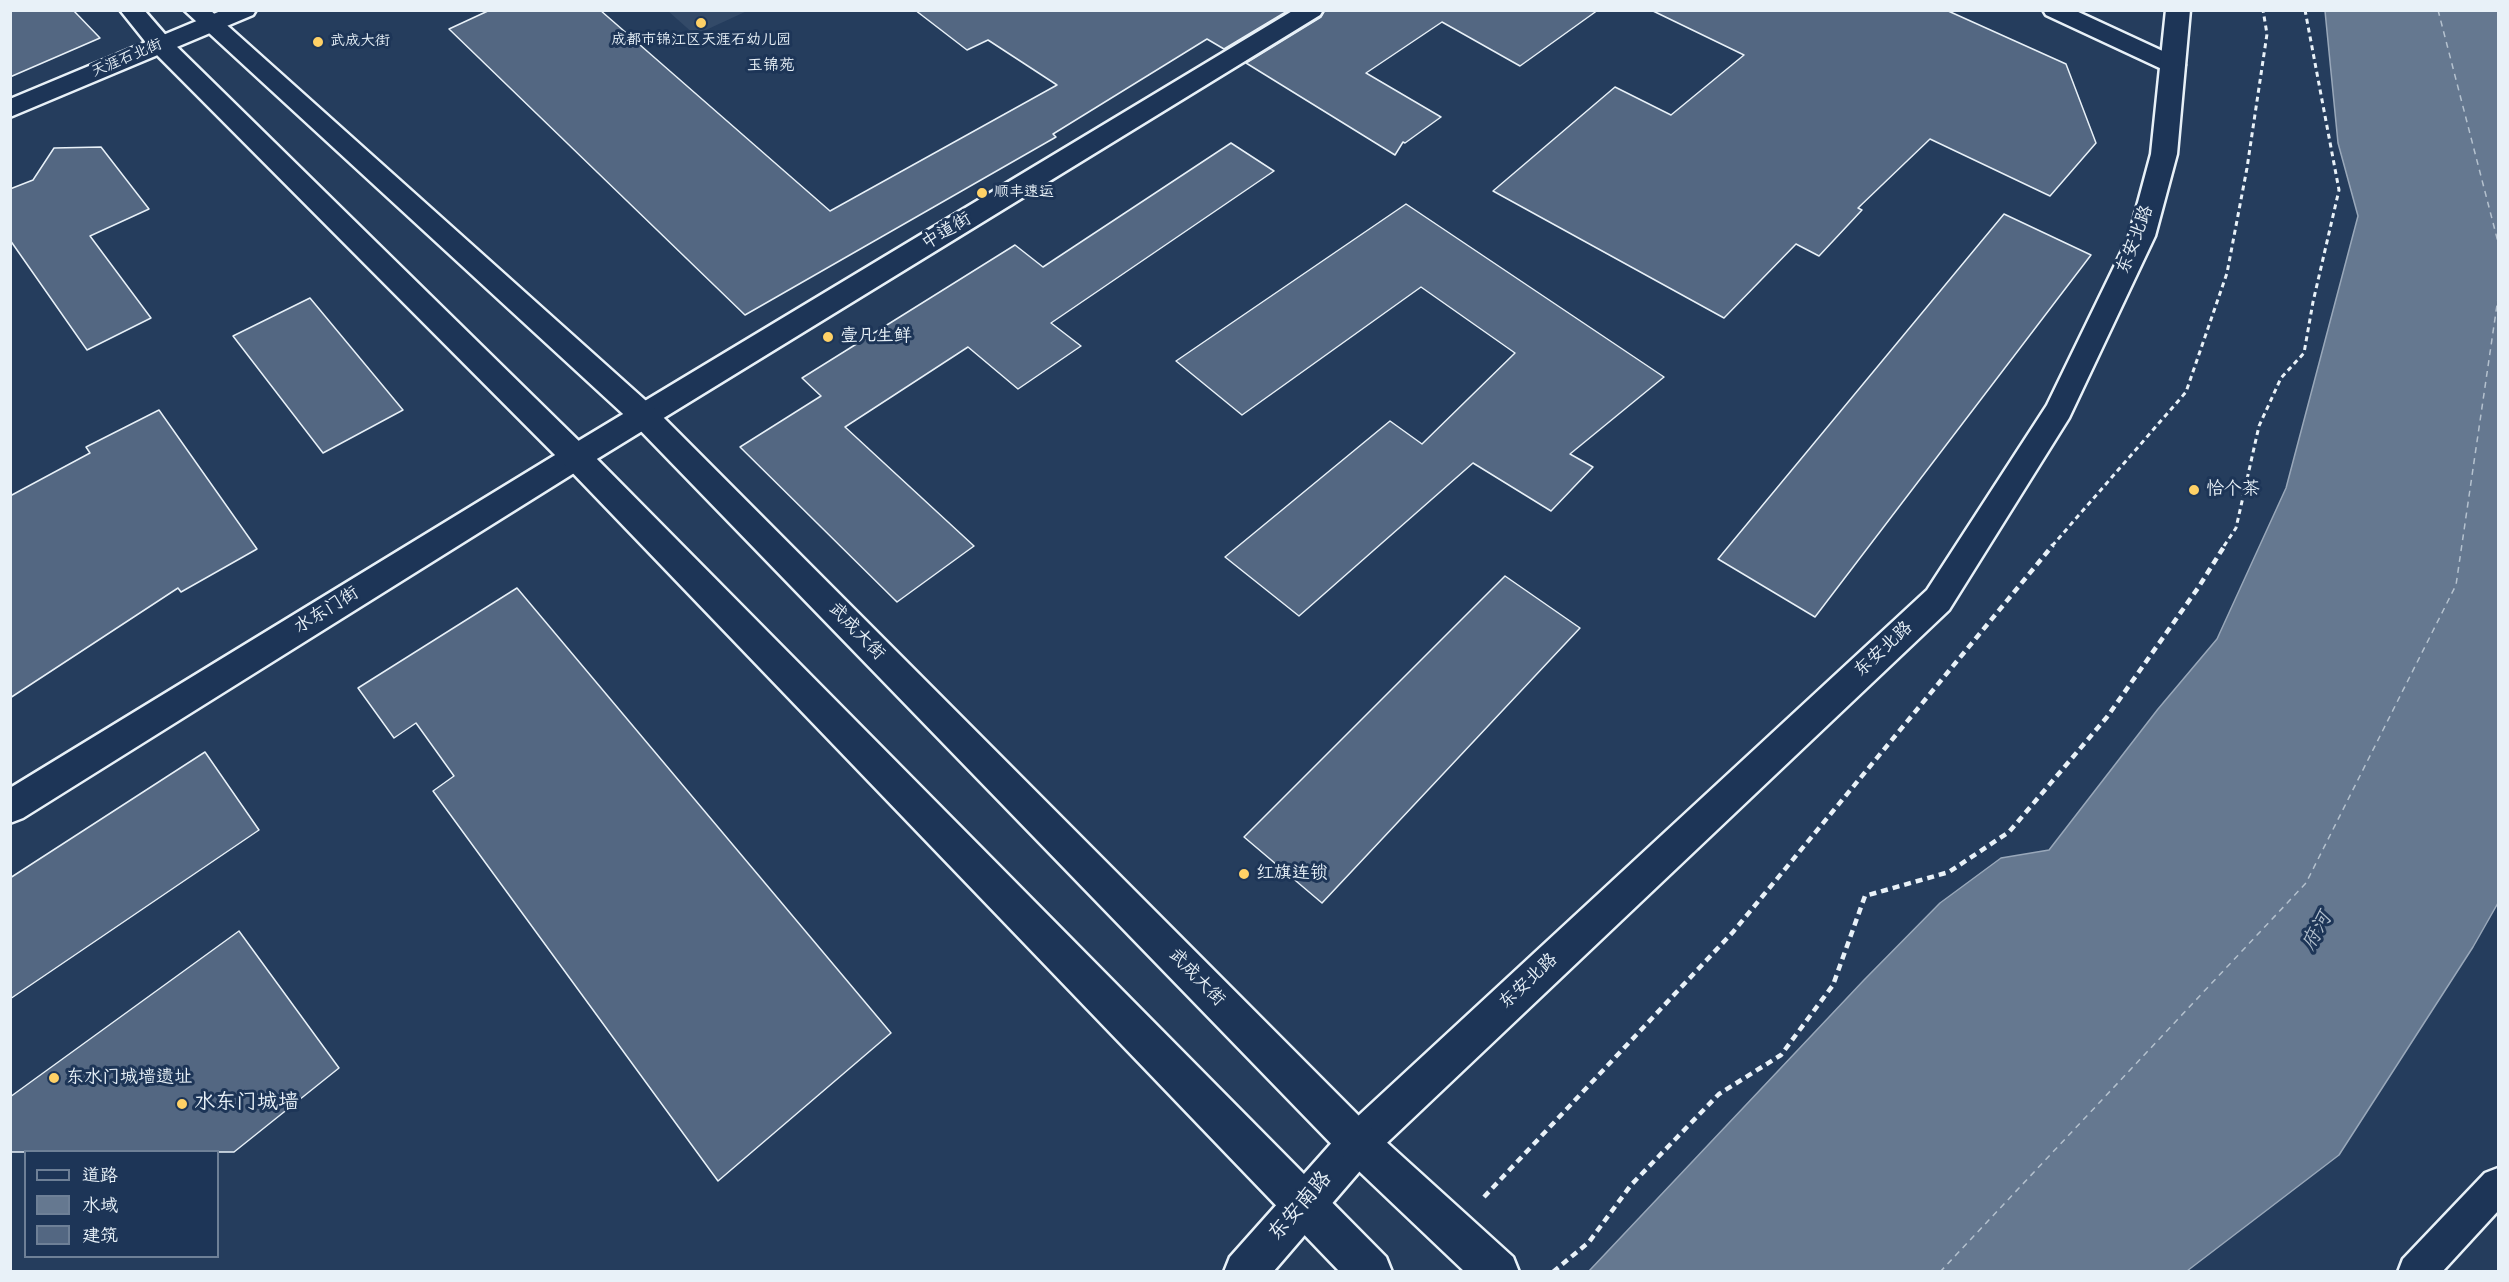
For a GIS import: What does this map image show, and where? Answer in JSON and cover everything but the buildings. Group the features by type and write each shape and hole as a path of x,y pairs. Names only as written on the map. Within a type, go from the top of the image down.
{"main road":[{"path":"131,10 161,45 576,457 1304,1206 1371,1272"},
{"name":"天涯石北街","path":"10,109 161,45 202,18 245,10"},
{"name":"中道街","path":"644,416 1312,10"},
{"path":"2054,10 2173,65"},
{"name":"东安北路","path":"1358,1143 1938,600 2059,410 2142,236 2164,154 2178,10"},
{"name":"武成大街","path":"202,18 644,416 1358,1143 1451,1232 1498,1272"},
{"name":"水东门街","path":"10,807 644,416"},
{"name":"东安南路","path":"1245,1272 1358,1143"}],"street":[{"path":"2416,1272 2499,1186"}],"path":[{"path":"1553,1272 1589,1242 1631,1185 1719,1094 1782,1055 1833,985 1865,896 1949,872 2009,832 2107,717 2198,588 2236,528 2259,426 2281,378 2304,353 2313,302 2339,190 2305,10"}],"shaded area":[{"name":"成都市锦江区天涯石幼儿园","path":"668,11 747,11 695,35"}],"water":[{"name":"府河","path":"2325,11 2498,11 2498,903 2473,947 2339,1155 2187,1271 1589,1271 1864,980 1940,903 2001,858 2049,850 2158,709 2217,639 2286,488 2358,216 2338,143"}],"ferry route":[{"path":"2438,10 2498,242"},
{"path":"1940,1272 2306,883 2456,585 2498,298"}],"place":[{"name":"成都市锦江区天涯石幼儿园","path":"701,23"},
{"name":"武成大街","path":"318,42"},
{"name":"顺丰速运","path":"982,193"},
{"name":"壹凡生鲜","path":"828,337"},
{"name":"恰个茶","path":"2194,490"},
{"name":"红旗连锁","path":"1244,874"},
{"name":"东水门城墙遗址","path":"54,1078"},
{"name":"水东门城墙","path":"182,1104"}],"district":[{"name":"玉锦苑","path":"771,67"}]}
